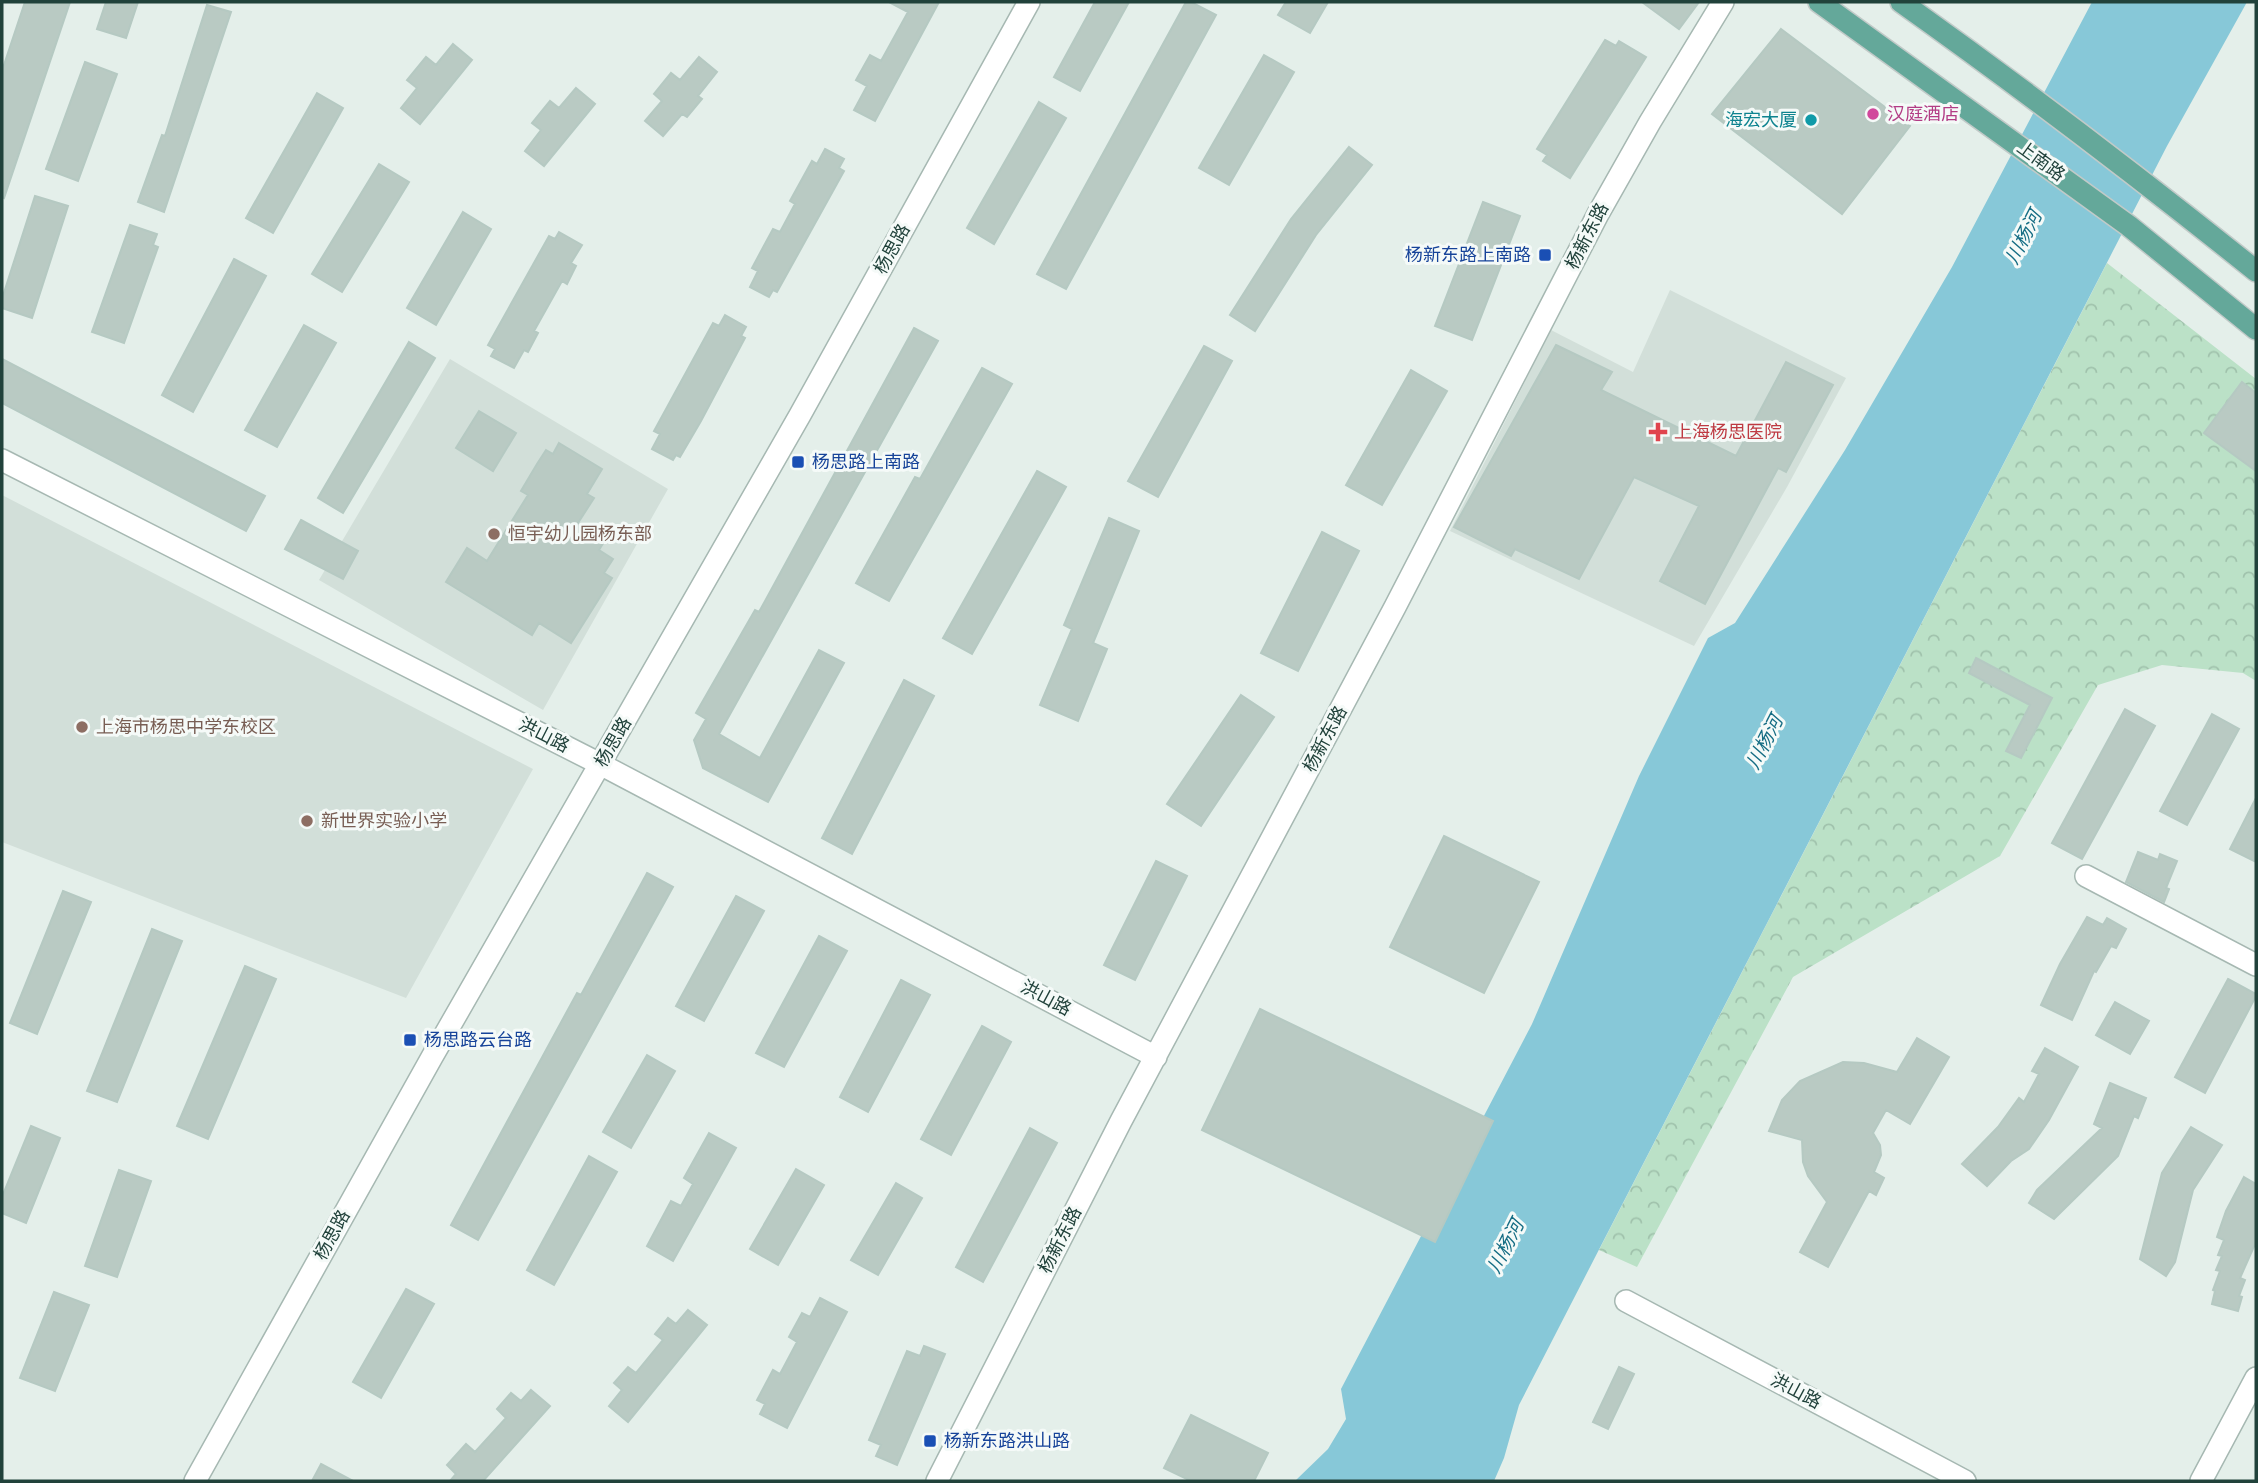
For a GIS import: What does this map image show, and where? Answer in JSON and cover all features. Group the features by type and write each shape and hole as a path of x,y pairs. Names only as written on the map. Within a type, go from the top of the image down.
{"main road":[{"name":"上南路","path":"1819,2 2129,226 2256,329"},
{"path":"1901,2 2019,86 2256,271"}],"street":[{"name":"杨思路","path":"195,1481 426,1068 800,415 1029,2"},
{"name":"杨新东路","path":"937,1481 1598,214 1723,2"},
{"name":"洪山路","path":"2,460 600,764 1156,1057"},
{"path":"2085,876 2256,965"},
{"name":"洪山路","path":"1626,1301 1965,1481"},
{"path":"2201,1481 2256,1378"}],"shaded area":[{"name":"上海杨思医院","path":"1670,290 1846,378 1787,487 1694,646 1450,531 1551,330 1633,372"},
{"name":"恒宇幼儿园杨东部","path":"450,359 668,489 543,710 319,580"},
{"name":"新世界实验小学","path":"2,495 533,769 406,998 2,842"}],"green space":[{"path":"2107,263 2256,379 2256,681 2243,673 2162,665 2098,685 2000,856 1793,977 1637,1267 1599,1250"}],"water":[{"name":"川杨河","path":"2092,2 2247,2 2167,146 1519,1405 1504,1458 1494,1481 1295,1481 1328,1449 1346,1419 1341,1389 1532,1024 1639,776 1708,638 1735,623 1845,450 1952,267"}],"building":[{"path":"25,2 70,2 4,198 2,71"},
{"path":"106,2 138,2 126,38 97,29"},
{"path":"889,2 939,2 875,121 854,110 867,86 856,80 870,55 881,61 908,12"},
{"path":"1095,2 1129,2 1080,91 1054,77"},
{"path":"1186,2 1216,15 1066,289 1037,274"},
{"path":"1286,2 1328,2 1310,33 1278,15"},
{"path":"1642,2 1699,2 1679,29"},
{"path":"207,5 231,12 164,212 138,202 162,135 165,136"},
{"name":"海宏大厦","path":"1781,29 1910,126 1842,214 1712,114"},
{"path":"1605,40 1616,46 1619,41 1646,57 1570,178 1543,161 1547,155 1537,149"},
{"path":"453,44 472,60 420,124 401,108 417,88 407,80 426,57 436,65"},
{"path":"1264,55 1294,72 1229,185 1199,168"},
{"path":"699,57 717,72 698,96 702,99 687,117 682,114 663,136 645,121 662,101 654,94 671,73 680,80"},
{"path":"85,62 117,74 78,181 46,169"},
{"path":"576,88 595,104 544,166 525,151 541,130 532,123 550,101 559,108"},
{"path":"317,93 343,108 273,233 246,218"},
{"path":"1039,102 1066,118 994,244 967,228"},
{"path":"1349,147 1372,165 1316,235 1255,331 1230,315 1291,219"},
{"path":"825,149 844,159 839,168 844,171 777,292 773,290 769,297 750,287 758,271 752,268 773,229 780,232 795,204 790,201 812,161 817,164"},
{"path":"379,164 409,182 342,292 312,274"},
{"path":"35,196 68,206 32,318 2,308 2,299"},
{"path":"1483,202 1520,216 1472,340 1435,326"},
{"path":"463,212 491,229 436,325 407,308"},
{"path":"130,225 157,234 153,245 158,247 124,343 92,332"},
{"path":"559,232 582,245 571,263 576,266 567,284 562,281 534,331 538,333 528,352 524,350 514,368 491,356 495,349 488,345 549,236 555,239"},
{"path":"234,259 266,276 193,412 162,395"},
{"path":"725,315 746,327 741,336 745,338 680,457 676,455 673,460 652,449 660,434 654,431 713,323 719,326"},
{"path":"304,325 336,343 277,447 245,430"},
{"path":"914,328 938,341 719,734 760,758 819,650 844,663 768,802 703,768 694,740 706,719 696,713 755,610 759,612"},
{"path":"409,342 435,358 343,513 318,498"},
{"path":"1556,345 1612,372 1601,390 1736,456 1786,362 1833,385 1786,472 1778,468 1705,604 1660,581 1699,506 1634,477 1579,579 1515,549 1511,556 1454,527"},
{"path":"1204,346 1232,361 1158,497 1128,481"},
{"path":"2,359 265,496 246,531 2,403"},
{"path":"982,368 1012,384 889,601 856,583 915,477 920,479"},
{"path":"1411,370 1447,391 1382,505 1346,485"},
{"path":"2242,382 2256,393 2256,471 2204,433"},
{"path":"479,411 516,433 493,471 456,448"},
{"path":"559,443 602,469 587,494 594,498 578,523 605,540 599,550 613,559 604,573 612,578 571,643 539,623 532,635 446,582 467,548 487,561 528,495 521,491 537,464 546,450 553,454"},
{"path":"1037,471 1066,487 972,654 943,638"},
{"path":"1109,518 1139,531 1093,643 1107,649 1078,721 1040,705 1072,629 1064,625"},
{"path":"301,520 358,551 343,579 285,549"},
{"path":"1322,532 1359,551 1298,671 1261,653"},
{"path":"1976,658 2052,698 2021,758 2006,751 2030,705 1969,673"},
{"path":"904,680 934,696 852,854 822,838"},
{"path":"1241,695 1274,717 1201,826 1167,804"},
{"path":"2125,709 2155,726 2082,859 2052,843"},
{"path":"2212,714 2239,729 2187,825 2160,811"},
{"path":"2256,798 2256,862 2230,849"},
{"path":"1444,836 1539,882 1484,993 1390,947"},
{"path":"2138,852 2158,860 2160,854 2177,861 2166,888 2169,889 2164,902 2126,882"},
{"path":"1156,861 1187,876 1135,980 1104,965"},
{"path":"647,873 673,887 478,1240 451,1225 577,993 581,995"},
{"path":"63,891 91,902 37,1034 10,1023"},
{"path":"736,896 764,911 704,1021 676,1006"},
{"path":"2087,917 2103,925 2107,918 2126,929 2116,948 2111,946 2096,972 2094,971 2072,1020 2041,1005 2060,964"},
{"path":"152,929 182,941 117,1102 87,1091"},
{"path":"819,936 847,951 784,1067 756,1053"},
{"path":"245,966 276,979 208,1139 177,1126"},
{"path":"2228,979 2256,996 2205,1093 2175,1077"},
{"path":"901,980 930,995 868,1112 840,1097"},
{"path":"2115,1002 2149,1021 2130,1054 2096,1035"},
{"path":"1260,1009 1493,1121 1435,1242 1202,1130"},
{"path":"982,1026 1011,1042 951,1155 921,1139"},
{"path":"1917,1038 1949,1057 1910,1124 1886,1110 1873,1133 1880,1145 1881,1155 1874,1172 1884,1178 1876,1195 1869,1191 1828,1267 1800,1252 1827,1202 1808,1176 1803,1162 1802,1140 1769,1131 1782,1100 1800,1081 1843,1062 1864,1063 1897,1072"},
{"path":"2045,1048 2078,1067 2049,1120 2029,1149 2011,1161 1987,1186 1962,1164 1998,1127 2019,1098 2024,1102 2039,1074 2032,1071"},
{"path":"647,1055 675,1071 631,1148 603,1132"},
{"path":"2110,1083 2146,1098 2138,1118 2134,1116 2118,1156 2054,1219 2029,1203 2037,1190 2102,1128 2094,1124"},
{"path":"31,1126 60,1138 26,1223 2,1213 2,1197"},
{"path":"2191,1127 2222,1145 2193,1190 2175,1262 2166,1276 2140,1259 2162,1173"},
{"path":"1030,1128 1057,1143 983,1282 956,1267"},
{"path":"709,1133 736,1148 673,1261 647,1246 671,1201 681,1206 693,1184 684,1178"},
{"path":"589,1156 617,1172 554,1285 527,1270"},
{"path":"796,1169 824,1185 778,1265 750,1249"},
{"path":"119,1170 151,1181 117,1277 85,1266"},
{"path":"2244,1177 2256,1184 2256,1242 2240,1278 2245,1280 2239,1296 2242,1297 2238,1311 2212,1304 2213,1290 2220,1271 2216,1270 2222,1256 2218,1255 2224,1240 2217,1237 2226,1211"},
{"path":"896,1183 922,1198 878,1275 851,1260"},
{"path":"406,1289 434,1304 381,1398 353,1382"},
{"path":"54,1292 89,1305 55,1391 20,1378"},
{"path":"820,1298 847,1312 787,1428 760,1414 765,1404 757,1400 773,1370 780,1374 797,1342 789,1337 802,1313 810,1317"},
{"path":"688,1310 707,1325 628,1422 609,1406 622,1390 614,1383 628,1367 636,1373 663,1340 655,1334 668,1318 676,1324"},
{"path":"924,1346 945,1354 897,1465 876,1456 881,1445 869,1440 907,1351 920,1356"},
{"path":"1619,1367 1634,1374 1608,1429 1593,1422"},
{"path":"531,1390 550,1406 483,1481 450,1481 456,1474 447,1465 466,1444 475,1452 506,1418 497,1409 511,1393 521,1401"},
{"path":"1191,1415 1268,1453 1254,1481 1191,1481 1164,1468"},
{"path":"321,1464 353,1481 312,1481"}],"place":[{"name":"汉庭酒店","path":"1873,114"},
{"name":"海宏大厦","path":"1811,120"},
{"name":"杨新东路上南路","path":"1545,255"},
{"name":"上海杨思医院","path":"1658,432"},
{"name":"杨思路上南路","path":"798,462"},
{"name":"恒宇幼儿园杨东部","path":"494,534"},
{"name":"上海市杨思中学东校区","path":"82,727"},
{"name":"新世界实验小学","path":"307,821"},
{"name":"杨思路云台路","path":"410,1040"},
{"name":"杨新东路洪山路","path":"930,1441"}]}
